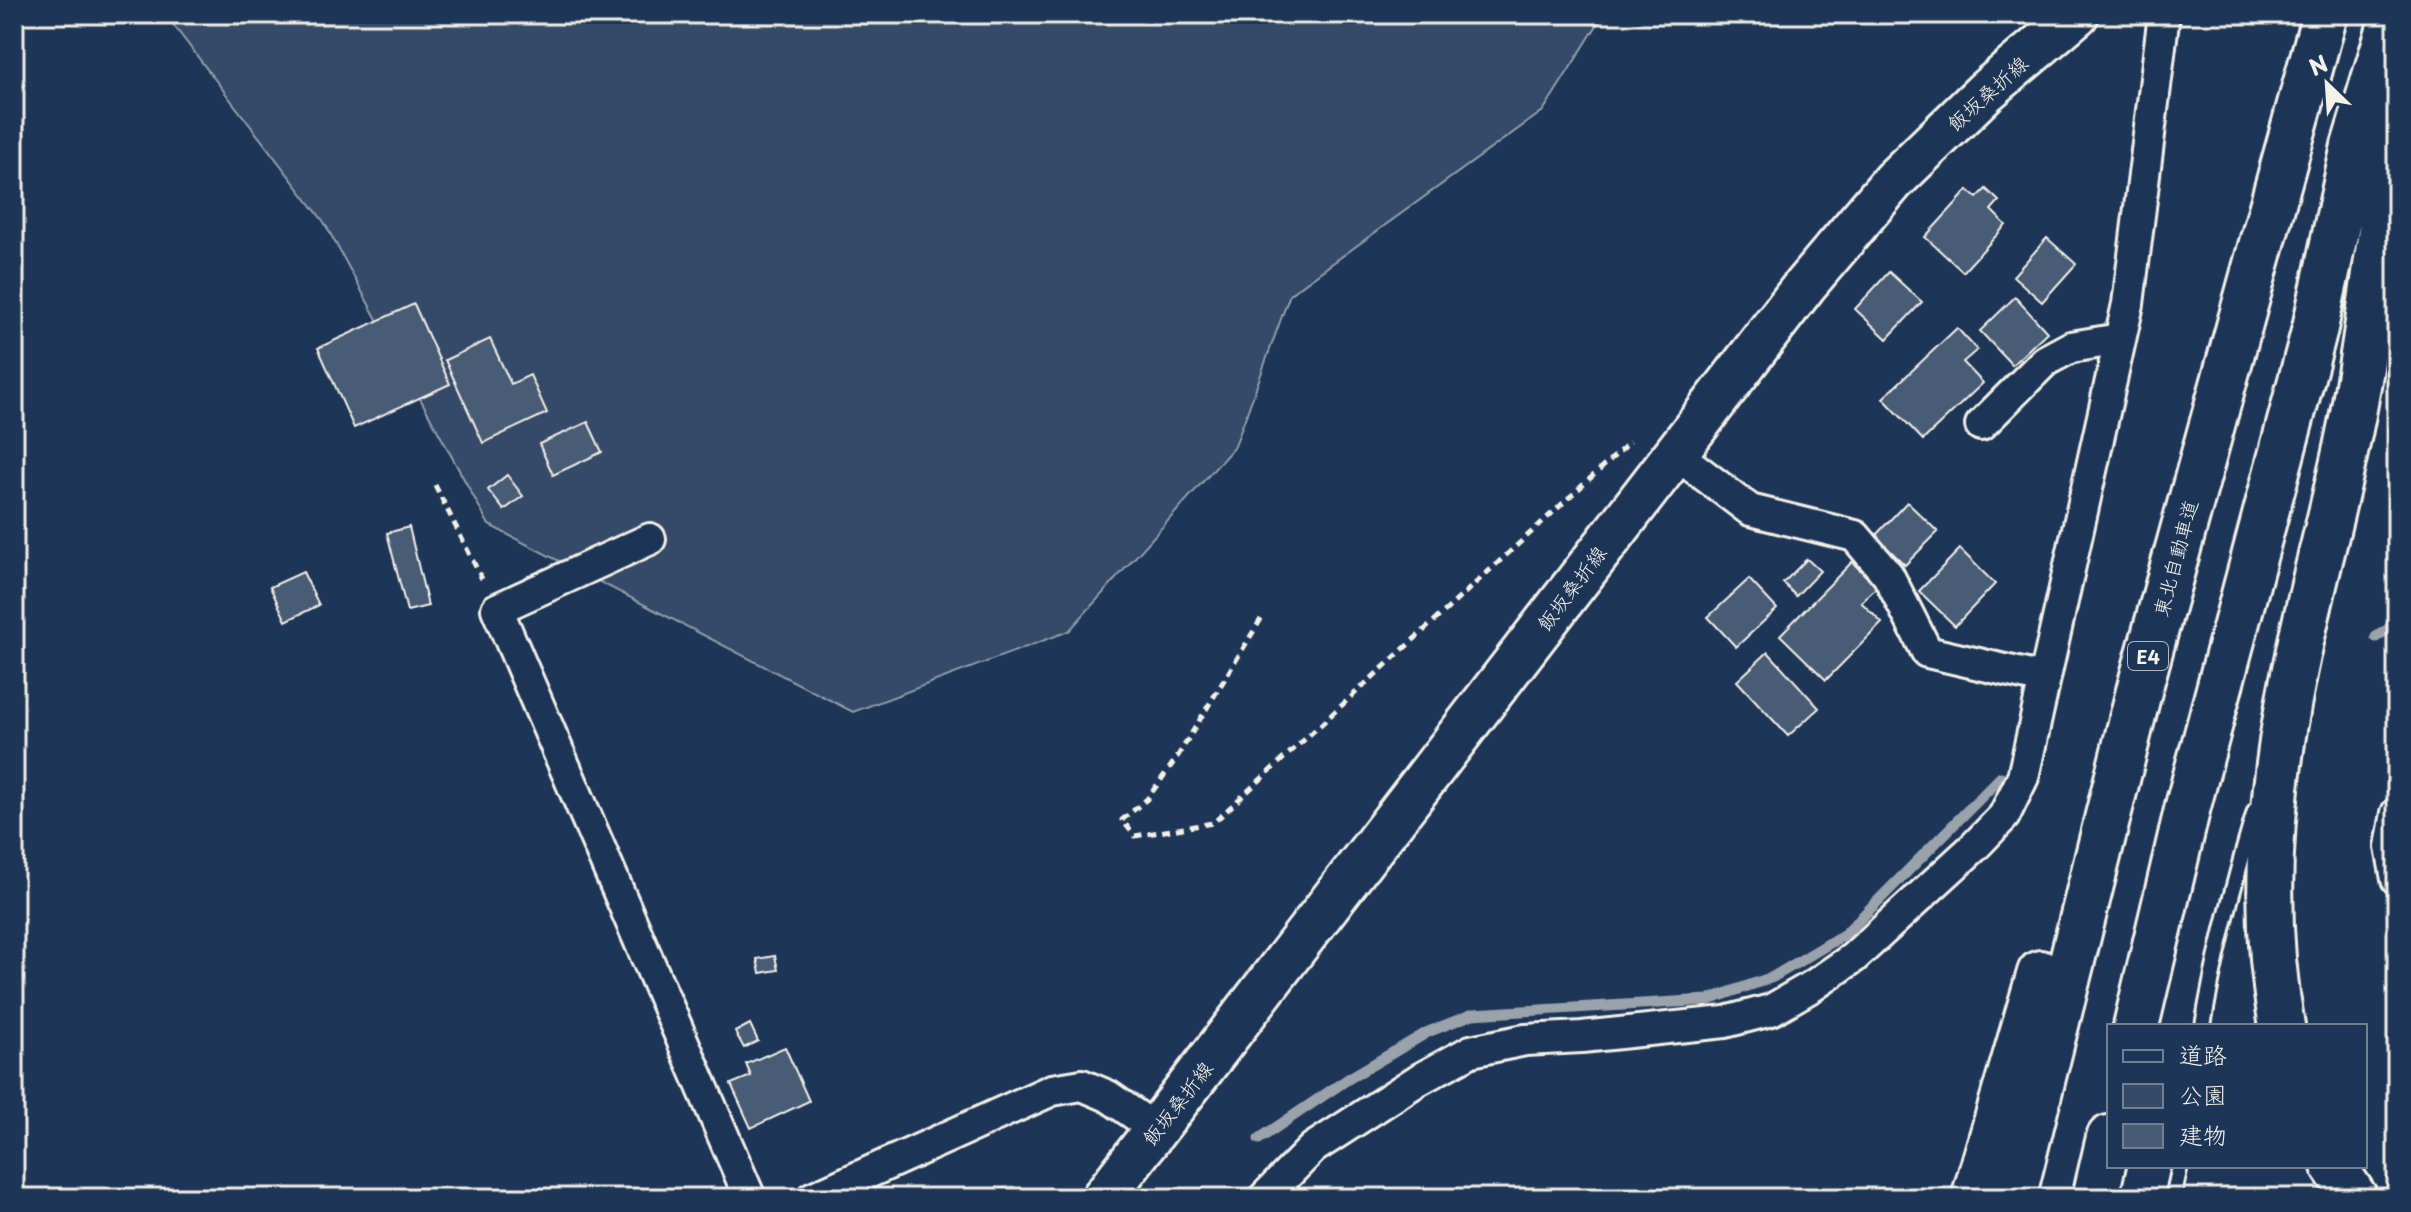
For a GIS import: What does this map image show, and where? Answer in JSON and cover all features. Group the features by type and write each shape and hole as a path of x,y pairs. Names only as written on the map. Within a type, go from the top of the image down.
{"highway":[{"name":"東北自動車道","path":"2013,1198 2140,687 2325,14"},
{"path":"2136,1024 2188,806 2315,328 2354,146 2394,14"},
{"path":"2282,1024 2271,937 2269,857 2274,800 2289,699 2355,404 2397,115"},
{"path":"1974,1198 2074,858 2194,404 2296,117"},
{"path":"2095,1198 2107,1147"},
{"path":"2335,1168 2355,1198"}],"main road":[{"name":"飯坂桑折線","path":"1103,1198 1805,285 1893,181 1985,92 2077,14"}],"street":[{"path":"1264,1198 1313,1148 1418,1080 1471,1051 1525,1040 1725,1022 1771,1010 1814,985 1872,941 2004,816 2023,777 2128,304 2164,14"},
{"path":"1981,425 2045,361 2071,347 2120,339"},
{"path":"1675,453 1750,510 1855,536 1888,575 1927,652 2044,679"},
{"path":"650,539 497,609 750,1198"},
{"path":"2397,813 2391,847 2397,879"},
{"path":"812,1198 1052,1090 1082,1085 1108,1096 1157,1130"}],"lane":[{"path":"2203,1024 2230,896 2289,699"},
{"path":"2173,1198 2180,1168"}],"path":[{"path":"1261,619 1176,759 1147,799 1122,820 1135,836 1213,823 1633,440"},
{"path":"435,485 497,609"}],"green space":[{"path":"165,14 1604,14 1543,111 1290,294 1235,446 1069,631 853,712 489,525 324,222"}],"building":[{"path":"1986,189 1999,201 1991,210 2006,225 1963,272 1925,237 1968,190 1977,198"},
{"path":"2047,238 2076,264 2042,302 2013,276"},
{"path":"1889,272 1922,302 1887,339 1855,309"},
{"path":"2015,297 2047,332 2012,365 1980,331"},
{"path":"414,304 450,384 354,428 318,348"},
{"path":"1957,328 1977,350 1963,362 1983,383 1923,440 1883,398"},
{"path":"490,339 511,384 530,375 547,413 483,443 445,360"},
{"path":"588,422 602,452 553,475 539,444"},
{"path":"507,475 523,496 504,510 488,490"},
{"path":"1907,502 1938,532 1905,565 1875,536"},
{"path":"409,527 428,606 407,611 387,533"},
{"path":"1960,549 1995,584 1955,626 1919,591"},
{"path":"1807,559 1820,571 1796,596 1783,583"},
{"path":"1852,562 1877,587 1861,602 1882,623 1826,680 1780,635"},
{"path":"303,572 319,605 286,621 270,587"},
{"path":"1749,579 1777,609 1736,647 1708,617"},
{"path":"1768,652 1819,708 1788,736 1737,681"},
{"path":"775,956 778,970 760,973 757,959"},
{"path":"750,1024 758,1041 744,1048 735,1032"},
{"path":"785,1047 809,1101 751,1128 731,1084 751,1076 746,1064"}],"waterway":[{"path":"2376,637 2396,624 2397,619"},
{"path":"1259,1139 1348,1079 1428,1032 1473,1014 1708,1000 1773,977 1845,934 2001,777"},
{"path":"987,1198 1012,1191"}]}
